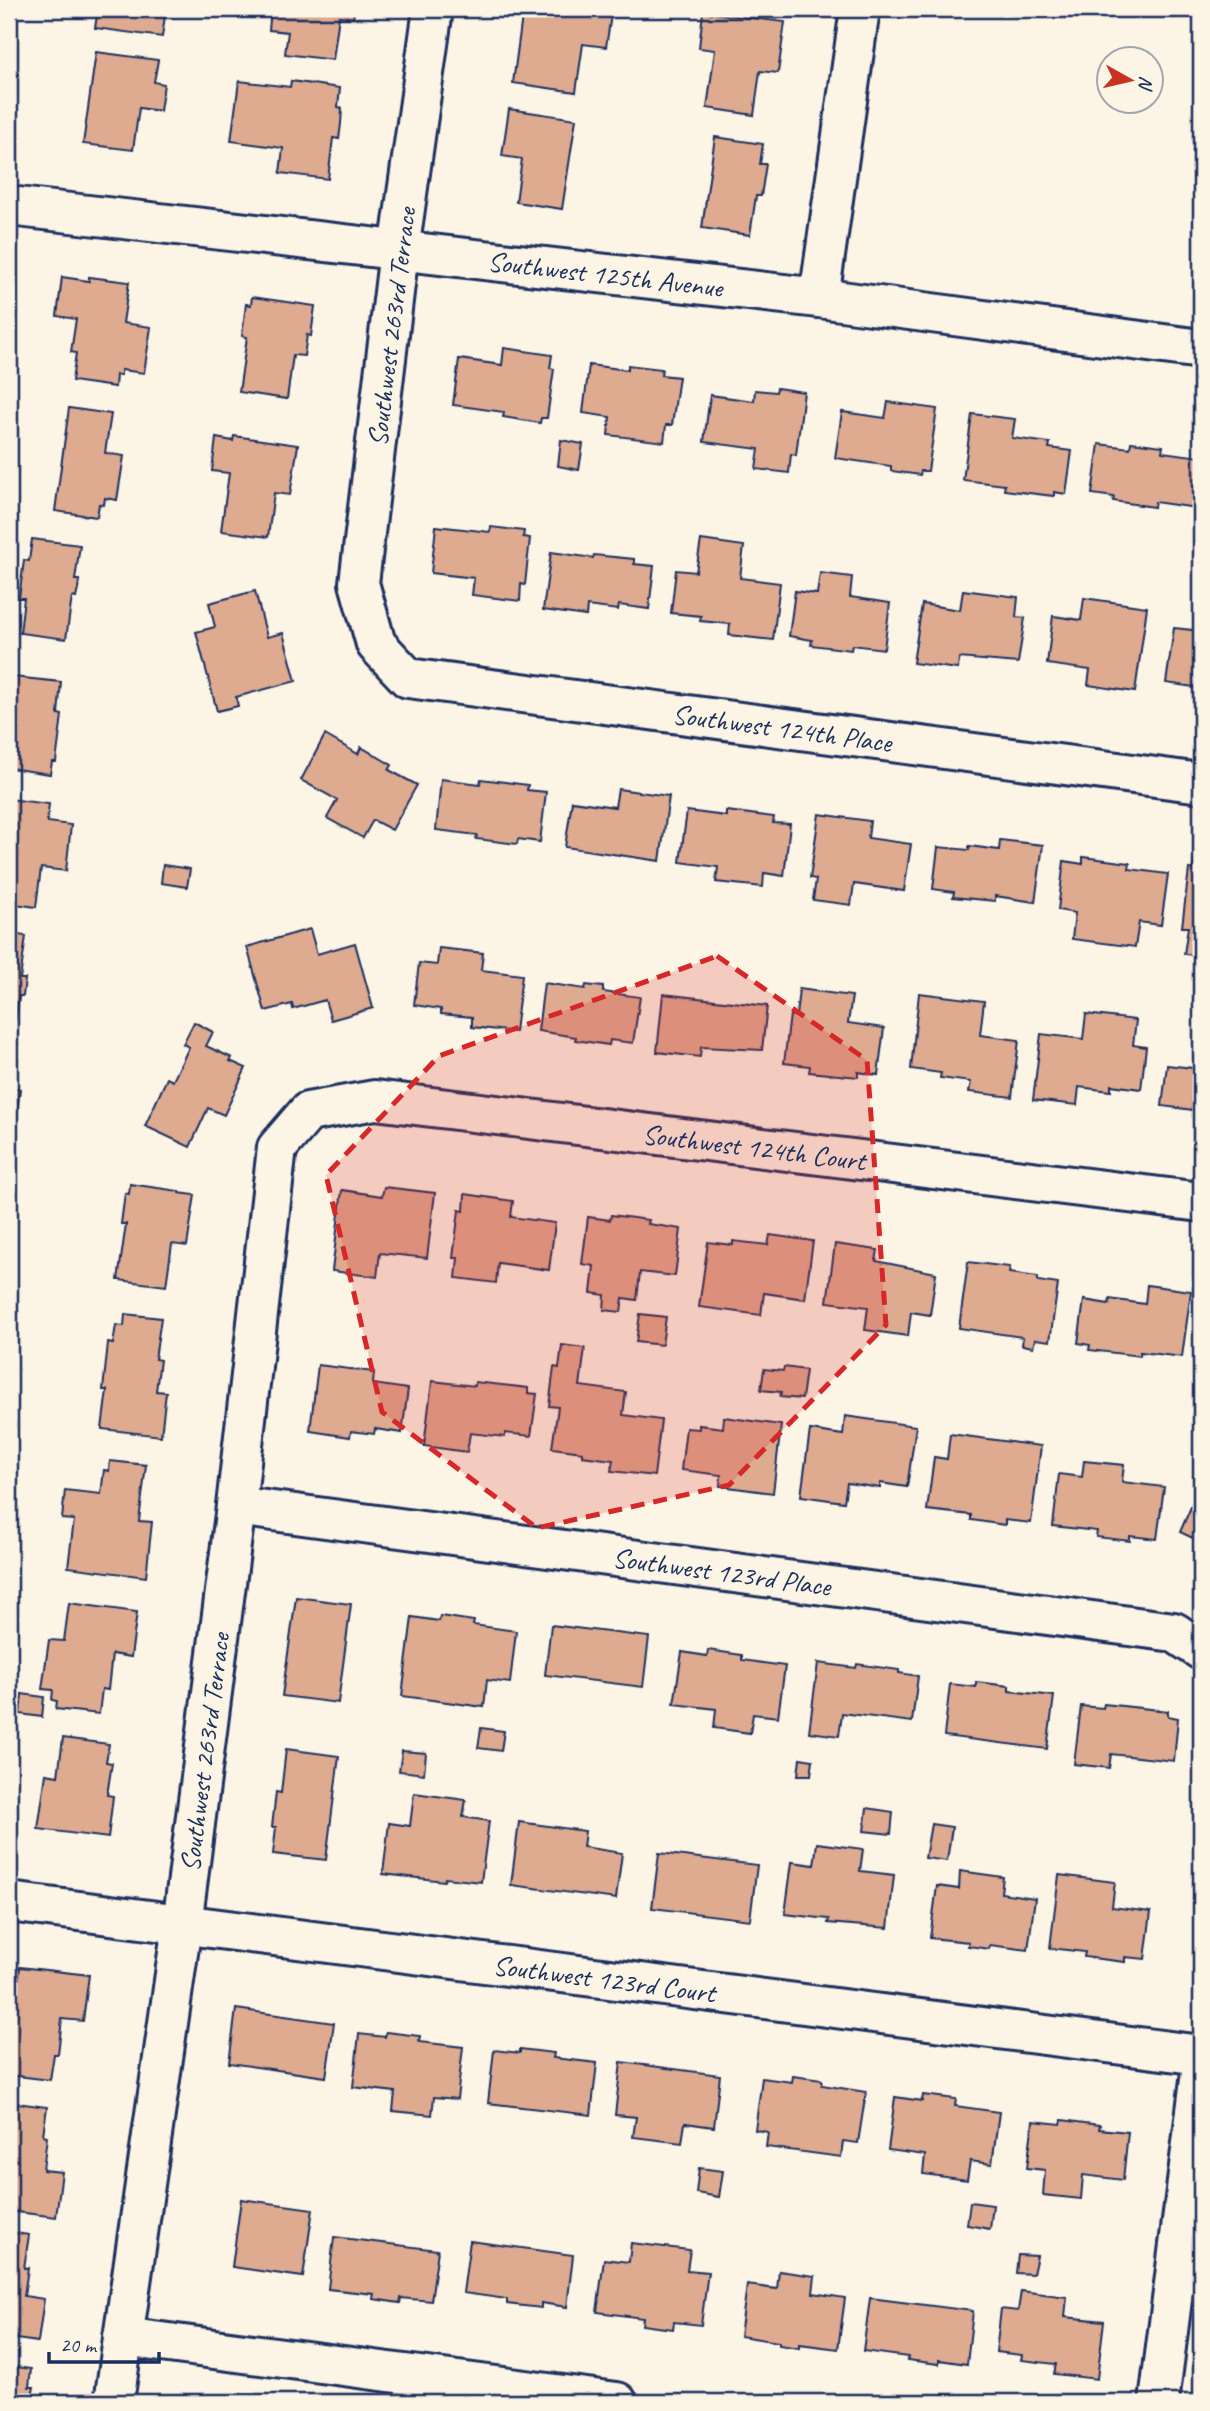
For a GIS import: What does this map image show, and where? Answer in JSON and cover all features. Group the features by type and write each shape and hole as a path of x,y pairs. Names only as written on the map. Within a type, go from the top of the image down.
{"street":[{"name":"Southwest 263rd Terrace","path":"376,644 359,583 433,9"},
{"path":"819,298 860,9"},
{"name":"Southwest 125th Avenue","path":"9,206 819,298 1201,349"},
{"name":"Southwest 124th Place","path":"376,644 408,678 1201,783"},
{"name":"Southwest 124th Court","path":"308,1112 375,1100 1201,1202"},
{"name":"Southwest 263rd Terrace","path":"114,2402 182,1926 236,1506 277,1148 308,1112"},
{"name":"Southwest 123rd Place","path":"236,1506 1174,1632 1201,1650"},
{"name":"Southwest 123rd Court","path":"9,1902 1201,2055"},
{"path":"1159,2402 1201,2071"},
{"path":"122,2337 617,2402"}],"highlighted area":[{"path":"717,956 867,1060 886,1325 729,1485 537,1528 382,1412 326,1175 439,1056"}],"building":[{"path":"98,9 166,9 162,37 95,28"},
{"path":"271,9 355,9 353,18 339,16 333,60 285,54 288,32 269,30"},
{"path":"523,9 612,9 606,47 583,44 576,92 513,83"},
{"path":"703,12 785,22 778,73 760,71 754,115 707,108 715,50 699,48"},
{"path":"96,52 158,60 154,82 164,84 160,111 139,108 133,150 83,144"},
{"path":"239,81 290,87 291,81 340,88 338,107 342,108 341,124 339,139 333,138 328,179 280,173 283,148 231,141"},
{"path":"509,109 576,119 562,209 516,202 522,159 502,156"},
{"path":"715,137 763,144 760,164 766,164 761,196 756,196 750,235 702,228"},
{"path":"62,277 129,282 123,323 151,327 144,373 121,370 121,375 116,375 115,387 72,381 76,353 71,352 76,319 57,316"},
{"path":"252,297 315,306 311,336 307,335 304,356 293,355 287,399 239,392 247,337 242,336 246,304 251,305"},
{"path":"504,348 552,355 550,368 554,369 547,418 541,418 540,423 503,417 504,412 453,405 459,359 502,365"},
{"path":"589,365 628,370 628,365 662,369 661,375 679,377 672,425 666,425 664,442 608,435 610,417 583,413"},
{"path":"777,388 804,392 796,455 791,454 789,473 756,469 759,449 704,442 710,395 754,401 755,390 776,392"},
{"path":"888,402 937,409 928,471 921,471 920,475 891,471 891,466 835,458 842,412 885,418"},
{"path":"69,408 111,414 105,453 124,456 117,500 105,498 104,505 99,504 97,517 55,511"},
{"path":"972,414 1015,419 1012,438 1050,443 1049,448 1072,451 1066,494 1054,492 1054,496 1004,490 1005,485 963,480"},
{"path":"234,436 298,445 290,495 274,493 268,537 221,531 229,473 212,471 216,438 233,441"},
{"path":"561,440 583,444 579,470 558,466"},
{"path":"1131,442 1163,446 1162,452 1201,457 1197,508 1155,502 1154,507 1113,501 1114,497 1092,494 1099,444 1130,448"},
{"path":"436,526 490,532 491,527 524,531 523,537 530,538 525,585 521,584 520,601 472,595 474,578 431,573"},
{"path":"32,539 80,545 75,580 79,580 78,589 76,598 72,597 66,639 20,633 24,598 19,598 24,560 29,561"},
{"path":"701,540 744,546 740,578 780,583 773,640 729,635 730,624 700,621 701,616 671,613 676,570 696,572"},
{"path":"551,552 593,558 594,555 634,559 634,564 654,566 649,609 619,605 618,610 587,606 586,616 543,610"},
{"path":"820,573 852,577 850,597 890,603 884,649 852,645 851,650 811,645 812,640 789,636 795,591 817,594"},
{"path":"963,590 1018,597 1016,617 1025,618 1018,663 959,658 958,669 913,663 922,604 960,610"},
{"path":"255,591 267,637 283,633 296,681 236,697 238,706 217,711 196,632 215,627 209,603"},
{"path":"1084,598 1147,607 1135,692 1088,685 1090,670 1047,664 1053,616 1081,620"},
{"path":"1174,628 1201,631 1201,688 1166,683"},
{"path":"13,677 61,682 58,714 62,715 56,762 52,762 50,774 9,768 9,714"},
{"path":"325,735 358,754 361,747 392,765 389,770 417,785 392,830 373,820 363,838 327,818 337,800 301,780"},
{"path":"441,779 480,784 481,779 528,785 527,790 546,792 540,842 518,839 517,844 436,830"},
{"path":"618,789 669,796 660,861 565,847 572,801 615,807"},
{"path":"9,799 49,804 47,822 71,825 66,871 41,868 36,907 9,903"},
{"path":"687,811 726,816 726,811 774,817 773,823 790,824 784,876 764,873 763,887 716,882 718,867 680,862"},
{"path":"819,814 870,821 868,838 911,844 904,891 854,884 851,905 813,900 816,879 810,878"},
{"path":"1000,840 1043,845 1035,902 995,896 995,901 953,897 954,892 933,889 938,847 969,850 969,846 999,850"},
{"path":"1083,857 1130,863 1129,869 1168,874 1161,925 1139,922 1135,947 1072,939 1075,913 1058,910 1064,861 1083,864"},
{"path":"1194,863 1201,864 1201,956 1184,954 1188,927 1182,927 1189,869 1193,870"},
{"path":"163,865 190,869 187,887 161,883"},
{"path":"310,929 317,954 355,943 373,1008 331,1020 325,1000 293,1009 292,1004 265,1011 247,947"},
{"path":"9,934 26,936 20,979 25,979 23,996 19,996 14,1031 9,1030"},
{"path":"439,948 483,953 481,970 522,975 515,1032 472,1027 472,1017 441,1014 441,1009 414,1005 419,963 437,965"},
{"path":"544,983 585,989 586,985 603,987 603,992 640,997 633,1043 610,1040 609,1045 538,1031"},
{"path":"799,989 852,996 848,1023 884,1028 878,1075 858,1072 858,1077 809,1072 810,1066 784,1063 790,1015 796,1016"},
{"path":"919,993 984,1001 980,1035 1019,1040 1012,1097 969,1092 971,1082 940,1078 941,1073 911,1069"},
{"path":"663,994 767,1006 762,1050 701,1047 700,1057 657,1052"},
{"path":"1086,1014 1136,1020 1133,1045 1146,1047 1141,1089 1111,1085 1111,1091 1079,1087 1077,1105 1033,1100 1041,1034 1083,1039"},
{"path":"194,1022 213,1032 206,1046 246,1068 224,1115 208,1108 190,1147 145,1126 167,1078 173,1081 189,1047 183,1044"},
{"path":"1167,1065 1201,1069 1201,1111 1162,1106"},
{"path":"9,1087 20,1089 10,1162 9,1162"},
{"path":"130,1184 195,1195 187,1246 172,1244 166,1286 118,1280 126,1224 121,1224 125,1193 129,1194"},
{"path":"384,1187 435,1193 427,1258 380,1253 377,1277 332,1271 342,1190 382,1196"},
{"path":"465,1194 513,1201 511,1217 555,1223 549,1270 498,1263 496,1283 456,1278 458,1258 453,1258 459,1210 464,1211"},
{"path":"611,1215 649,1220 648,1224 681,1229 675,1276 640,1272 637,1300 623,1298 621,1312 604,1310 605,1295 591,1293 594,1266 582,1264 588,1217 610,1220"},
{"path":"770,1235 813,1241 805,1299 764,1293 761,1315 699,1307 708,1242 733,1245 733,1241 768,1245"},
{"path":"835,1244 878,1250 876,1261 936,1273 930,1315 911,1312 908,1336 865,1330 868,1307 827,1302"},
{"path":"968,1262 1010,1267 1009,1273 1038,1277 1038,1281 1058,1284 1050,1341 1035,1339 1033,1347 1022,1345 1023,1337 959,1328"},
{"path":"1147,1285 1191,1291 1182,1357 1140,1352 1140,1356 1089,1350 1090,1345 1078,1343 1084,1300 1109,1304 1110,1299 1145,1304"},
{"path":"125,1314 161,1318 155,1359 160,1360 156,1391 166,1392 161,1436 102,1429 107,1390 103,1390 108,1343 113,1344 116,1325 124,1326"},
{"path":"640,1314 666,1317 662,1345 636,1342"},
{"path":"562,1345 585,1348 580,1386 626,1392 623,1415 661,1420 654,1476 611,1471 613,1460 552,1448 558,1407 549,1406 554,1367 559,1368"},
{"path":"318,1365 374,1372 373,1384 408,1389 402,1433 375,1429 374,1434 351,1431 350,1437 310,1431"},
{"path":"784,1367 806,1370 802,1399 780,1397 781,1392 761,1390 764,1369 783,1371"},
{"path":"432,1381 475,1386 475,1382 528,1388 528,1393 537,1394 531,1436 505,1433 505,1437 470,1433 467,1452 424,1446"},
{"path":"845,1416 916,1426 907,1487 880,1483 880,1488 847,1483 844,1502 801,1496 810,1430 843,1435"},
{"path":"724,1417 781,1425 773,1493 720,1486 721,1475 681,1470 686,1428 699,1429 699,1425 723,1428"},
{"path":"950,1434 1041,1446 1031,1523 1005,1520 1005,1525 971,1520 971,1515 927,1510 934,1457 947,1459"},
{"path":"110,1461 146,1465 139,1521 152,1522 146,1577 68,1567 74,1520 62,1519 65,1490 101,1494 104,1470 109,1471"},
{"path":"1084,1461 1124,1465 1122,1482 1164,1487 1157,1539 1130,1536 1130,1541 1096,1537 1097,1531 1053,1526 1059,1474 1082,1477"},
{"path":"1201,1484 1201,1542 1180,1532"},
{"path":"296,1597 351,1604 338,1703 282,1696"},
{"path":"69,1603 137,1612 131,1657 112,1654 108,1690 102,1689 99,1714 56,1709 57,1701 52,1700 53,1690 42,1689 49,1640 64,1641"},
{"path":"440,1616 474,1621 473,1625 516,1631 510,1683 487,1680 484,1707 402,1696 412,1617 439,1621"},
{"path":"551,1625 649,1637 643,1687 545,1675"},
{"path":"708,1650 742,1655 742,1660 785,1666 778,1717 753,1714 750,1733 714,1728 716,1709 674,1704 682,1652 707,1656"},
{"path":"818,1663 856,1668 857,1664 899,1670 899,1673 918,1676 912,1722 842,1713 839,1736 809,1732"},
{"path":"976,1682 1009,1686 1009,1691 1054,1696 1047,1749 944,1736 950,1684 976,1687"},
{"path":"22,1694 44,1697 42,1717 20,1714"},
{"path":"1104,1704 1168,1711 1168,1716 1178,1718 1174,1761 1111,1754 1109,1768 1074,1764 1081,1706 1103,1708"},
{"path":"481,1728 504,1731 501,1751 478,1748"},
{"path":"63,1738 109,1744 106,1762 112,1763 107,1795 113,1796 108,1838 38,1829 46,1774 58,1776"},
{"path":"286,1749 339,1756 326,1860 273,1854 276,1827 272,1827 276,1792 281,1793"},
{"path":"402,1751 426,1753 424,1774 399,1771"},
{"path":"800,1758 813,1760 811,1775 798,1775"},
{"path":"414,1793 466,1800 463,1817 489,1821 481,1882 383,1874 389,1823 410,1826"},
{"path":"867,1808 893,1812 891,1834 864,1831"},
{"path":"519,1822 585,1831 583,1847 622,1853 616,1899 511,1885"},
{"path":"931,1824 952,1827 947,1861 925,1858"},
{"path":"817,1843 863,1849 860,1871 894,1875 888,1928 828,1923 829,1919 785,1914 792,1862 814,1865"},
{"path":"659,1853 757,1865 750,1920 652,1908"},
{"path":"960,1871 1003,1877 1001,1893 1035,1898 1028,1950 990,1945 989,1949 968,1946 969,1942 930,1938 937,1886 959,1889"},
{"path":"1059,1875 1115,1882 1112,1907 1151,1912 1145,1959 1125,1957 1125,1962 1084,1957 1085,1952 1050,1948"},
{"path":"20,1967 89,1975 83,2021 62,2019 58,2054 54,2054 50,2080 9,2075 9,2009 15,2010"},
{"path":"236,2009 334,2023 326,2077 229,2063"},
{"path":"386,2032 420,2036 419,2042 463,2047 457,2099 434,2097 432,2115 393,2111 395,2092 353,2087 359,2034 385,2037"},
{"path":"520,2049 554,2053 553,2058 597,2063 591,2115 488,2103 494,2050 520,2053"},
{"path":"621,2062 720,2075 714,2127 685,2123 682,2143 633,2137 636,2117 615,2115"},
{"path":"793,2076 822,2080 822,2085 866,2092 858,2143 843,2141 841,2157 766,2147 768,2132 755,2130 762,2078 792,2082"},
{"path":"923,2095 956,2099 955,2106 999,2112 992,2164 970,2161 967,2180 923,2174 925,2155 888,2150 895,2097 922,2101"},
{"path":"9,2102 47,2107 43,2135 47,2136 43,2170 62,2172 56,2217 9,2211"},
{"path":"1062,2120 1100,2125 1099,2129 1128,2132 1123,2180 1083,2175 1081,2199 1043,2195 1045,2170 1027,2168 1033,2121 1061,2124"},
{"path":"699,2168 723,2171 719,2197 696,2193"},
{"path":"241,2199 313,2209 303,2277 232,2267"},
{"path":"970,2202 993,2205 990,2229 967,2225"},
{"path":"9,2232 29,2235 24,2268 28,2268 24,2296 44,2299 38,2342 9,2338"},
{"path":"334,2237 438,2250 431,2301 401,2298 400,2303 373,2299 374,2294 328,2289"},
{"path":"470,2241 573,2255 567,2307 541,2303 541,2308 507,2304 507,2299 463,2293"},
{"path":"631,2243 690,2250 687,2270 708,2272 701,2325 674,2322 673,2329 657,2327 642,2325 643,2318 597,2312 604,2259 629,2262"},
{"path":"1018,2255 1037,2256 1033,2274 1016,2273"},
{"path":"779,2271 815,2276 813,2293 845,2298 838,2349 799,2344 799,2348 740,2336 747,2285 777,2289"},
{"path":"1021,2291 1067,2297 1065,2317 1104,2321 1097,2379 1054,2374 1056,2364 1021,2360 1022,2355 996,2352 1001,2309 1018,2311"},
{"path":"870,2298 973,2311 967,2364 939,2360 939,2364 907,2360 908,2357 863,2351"},
{"path":"9,2366 31,2369 29,2387 34,2387 31,2402 9,2402"}]}
